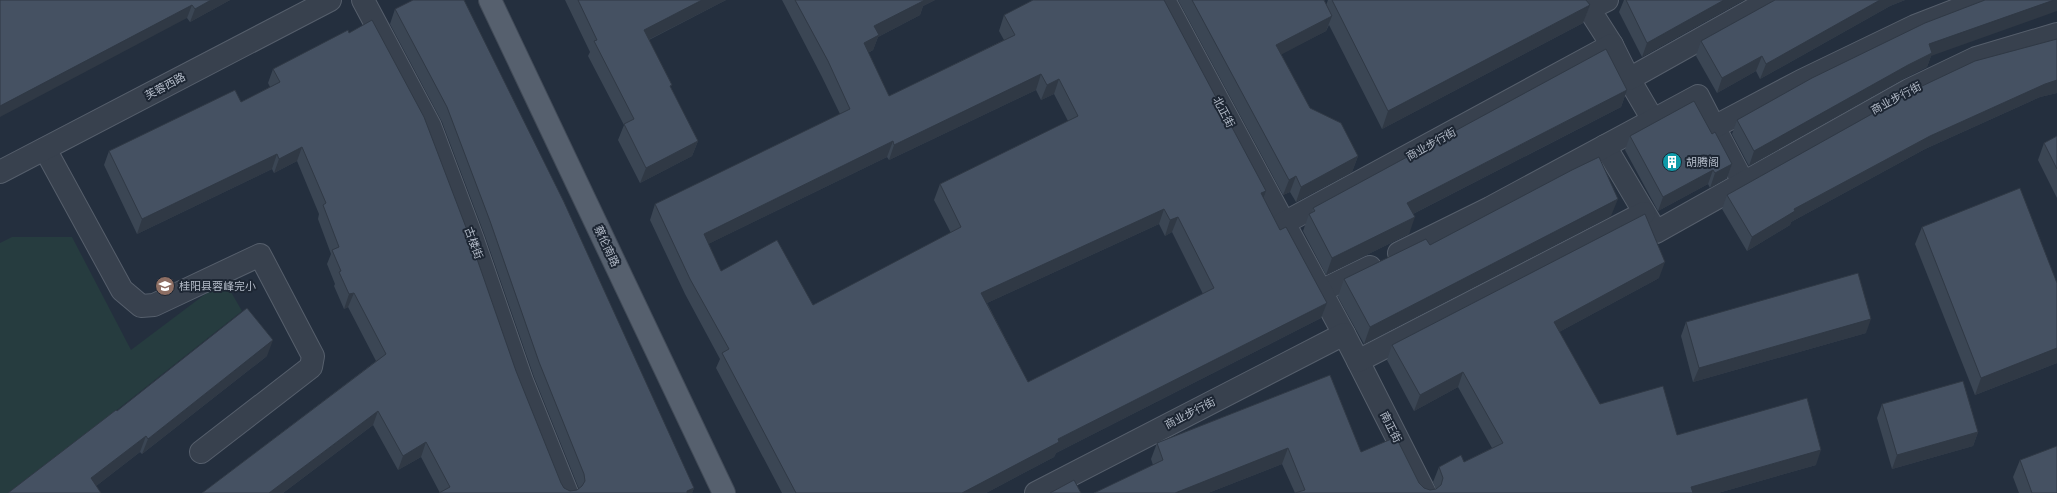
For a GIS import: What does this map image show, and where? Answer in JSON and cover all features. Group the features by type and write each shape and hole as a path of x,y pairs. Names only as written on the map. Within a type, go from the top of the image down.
{"main road":[{"name":"蔡伦南路","path":"490,0 724,493"}],"street":[{"name":"芙蓉西路","path":"0,172 330,0"},
{"name":"古楼街","path":"363,0 430,126 473,240 522,381 567,493"},
{"name":"北正街","path":"1164,0 1284,223"},
{"path":"1629,79 1770,0"},
{"path":"1714,127 1800,81 1915,26 1982,0"},
{"path":"1593,3 1629,79 1653,120"},
{"name":"商业步行街","path":"1605,146 1656,232 1909,90 1976,58 2057,34"},
{"name":"商业步行街","path":"1284,223 1612,45"},
{"path":"1321,291 1490,208 1698,96 1743,182"},
{"path":"45,148 122,290 141,306 154,305 260,255 313,356 311,367 201,452"},
{"path":"1284,223 1358,361 1644,213"},
{"name":"商业步行街","path":"1036,493 1344,334"},
{"name":"南正街","path":"1358,361 1425,493"}],"green space":[{"path":"12,237 72,237 131,350 224,280 242,311 12,493 0,493 0,243"}],"building":[{"path":"0,0 211,0 195,9 192,5 0,106"},
{"path":"413,0 464,0 564,202 694,488 687,491 687,493 439,493 450,487 426,442 403,456 378,411 269,493 202,493 386,354 354,293 349,294 339,272 341,271 332,250 339,247 323,205 326,203 302,147 279,159 277,154 142,219 109,151 235,90 241,102 280,82 273,69 348,30 349,33 372,20 424,117 467,230 516,371 561,483 564,488 570,491 577,490 585,481 584,474 539,362 490,221 447,107 395,9"},
{"path":"578,0 702,0 644,30 698,141 646,168 624,124 634,119 594,41 597,40"},
{"path":"795,0 925,0 874,26 879,35 864,43 889,96 1015,35 1004,15 1033,0 1164,0 1266,191 1261,193 1280,230 1286,227 1327,303 1058,439 1059,442 962,493 796,493 722,353 729,349 690,279 655,204 850,109 828,61","holes":["1041,74 1047,85 1059,79 1078,116 940,184 961,227 813,305 777,240 721,271 704,234 893,141 894,145","1164,209 1170,220 1178,217 1214,288 1028,382 981,293"]},
{"path":"1192,0 1324,0 1332,16 1276,45 1310,108 1341,123 1358,156 1301,187 1296,176 1289,180"},
{"path":"1332,0 1586,0 1590,5 1388,111"},
{"path":"1626,0 1724,0 1647,43"},
{"path":"1775,0 1880,0 1766,64 1762,56 1722,78 1701,41"},
{"path":"1985,0 2054,0 1929,44 1932,53 1754,151 1737,120 1812,78 1925,23"},
{"path":"2057,39 2057,80 1930,136 1794,209 1795,211 1752,237 1727,195 1920,87 1975,61"},
{"path":"1606,49 1627,90 1407,203 1415,217 1332,258 1309,214 1315,211 1313,208"},
{"name":"胡腾阁","path":"1694,101 1712,134 1715,132 1732,164 1715,173 1713,170 1663,197 1630,136"},
{"path":"2057,136 2057,169 2044,143"},
{"path":"1599,157 1618,199 1370,327 1344,279 1426,239 1430,245"},
{"path":"2020,188 2057,283 2057,348 1981,378 1922,227"},
{"path":"1645,214 1665,262 1554,322 1600,404 1663,386 1677,435 1807,398 1821,450 1691,487 1693,493 1295,493 1305,490 1288,448 1175,493 1094,493 1163,460 1157,443 1330,375 1361,452 1396,437 1419,483 1424,488 1430,490 1436,489 1441,485 1443,478 1439,467 1461,455 1464,462 1503,443 1463,372 1420,395 1392,345"},
{"path":"1858,273 1871,319 1699,368 1686,322"},
{"path":"247,308 273,340 148,439 146,436 91,478 101,493 8,493 116,410 117,411"},
{"path":"1963,381 1978,432 1897,455 1882,404"},
{"path":"2057,446 2057,493 2032,493 2020,460"},
{"path":"1074,480 1081,493 1050,493"}],"place":[{"name":"胡腾阁","path":"1672,162"},
{"name":"桂阳县蓉峰完小","path":"165,286"}]}
